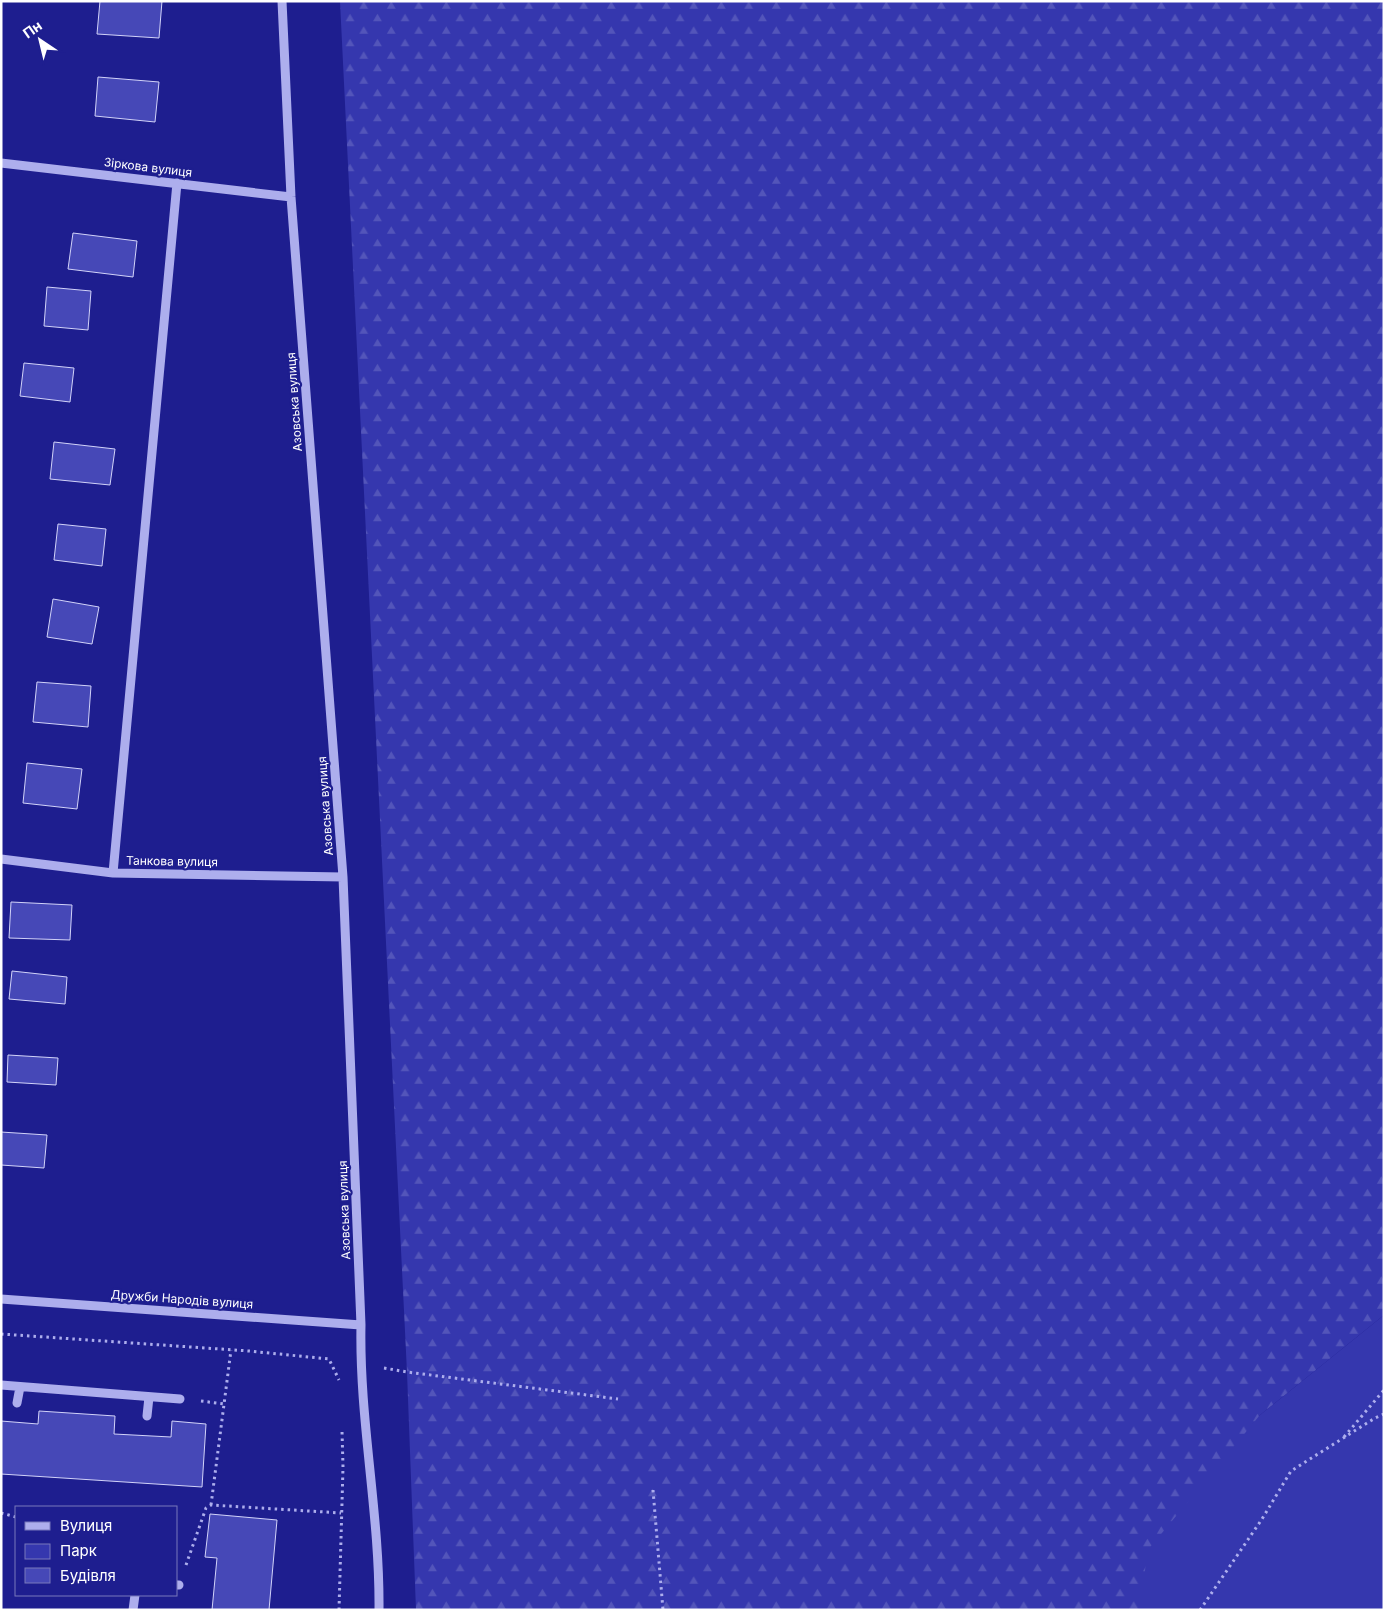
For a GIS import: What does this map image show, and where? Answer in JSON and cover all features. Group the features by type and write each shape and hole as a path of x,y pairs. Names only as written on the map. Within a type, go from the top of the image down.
{"street":[{"name":"Азовська вулиця","path":"282,1 291,197 343,876 360,1363 380,1572 379,1610"},
{"name":"Зіркова вулиця","path":"1,162 291,197"},
{"path":"113,873 178,183"},
{"name":"Танкова вулиця","path":"1,859 113,873 343,876"},
{"name":"Дружби Народів вулиця","path":"1,1299 360,1325"},
{"path":"1,1385 180,1399"},
{"path":"17,1403 20,1387"},
{"path":"147,1416 149,1397"},
{"path":"133,1610 135,1596"}],"path":[{"path":"1,1334 231,1350 329,1359 407,1372 618,1399"},
{"path":"211,1504 231,1350"},
{"path":"329,1359 341,1383"},
{"path":"1340,1441 1384,1390"},
{"path":"1200,1610 1292,1472 1384,1414"},
{"path":"339,1610 342,1430"},
{"path":"653,1490 663,1610"},
{"path":"178,1585 206,1508 211,1504 342,1512"},
{"path":"1,1513 15,1517"}],"green space":[{"path":"340,1 1384,1 1384,1315 1260,1415 1147,1551 1141,1610 416,1610 407,1372"},
{"path":"1384,1315 1384,1610 1122,1610 1122,1563 1260,1415"}],"building":[{"path":"100,1 162,1 159,38 97,34"},
{"path":"98,77 159,82 155,122 95,116"},
{"path":"73,233 137,241 133,277 68,269"},
{"path":"47,287 91,291 88,330 44,326"},
{"path":"24,363 74,368 70,402 20,396"},
{"path":"54,442 115,449 110,485 50,479"},
{"path":"58,524 106,529 102,566 54,560"},
{"path":"53,599 99,607 92,644 47,637"},
{"path":"37,682 91,686 88,727 33,722"},
{"path":"27,763 82,769 77,809 23,803"},
{"path":"11,902 72,905 70,940 9,938"},
{"path":"12,971 67,977 65,1004 9,999"},
{"path":"8,1055 58,1058 56,1085 7,1082"},
{"path":"1,1132 47,1135 44,1168 1,1165"},
{"path":"39,1411 115,1416 114,1434 171,1437 172,1421 206,1424 202,1487 1,1474 1,1421 38,1424"},
{"path":"210,1514 277,1520 269,1610 212,1610 217,1558 205,1557"}]}
